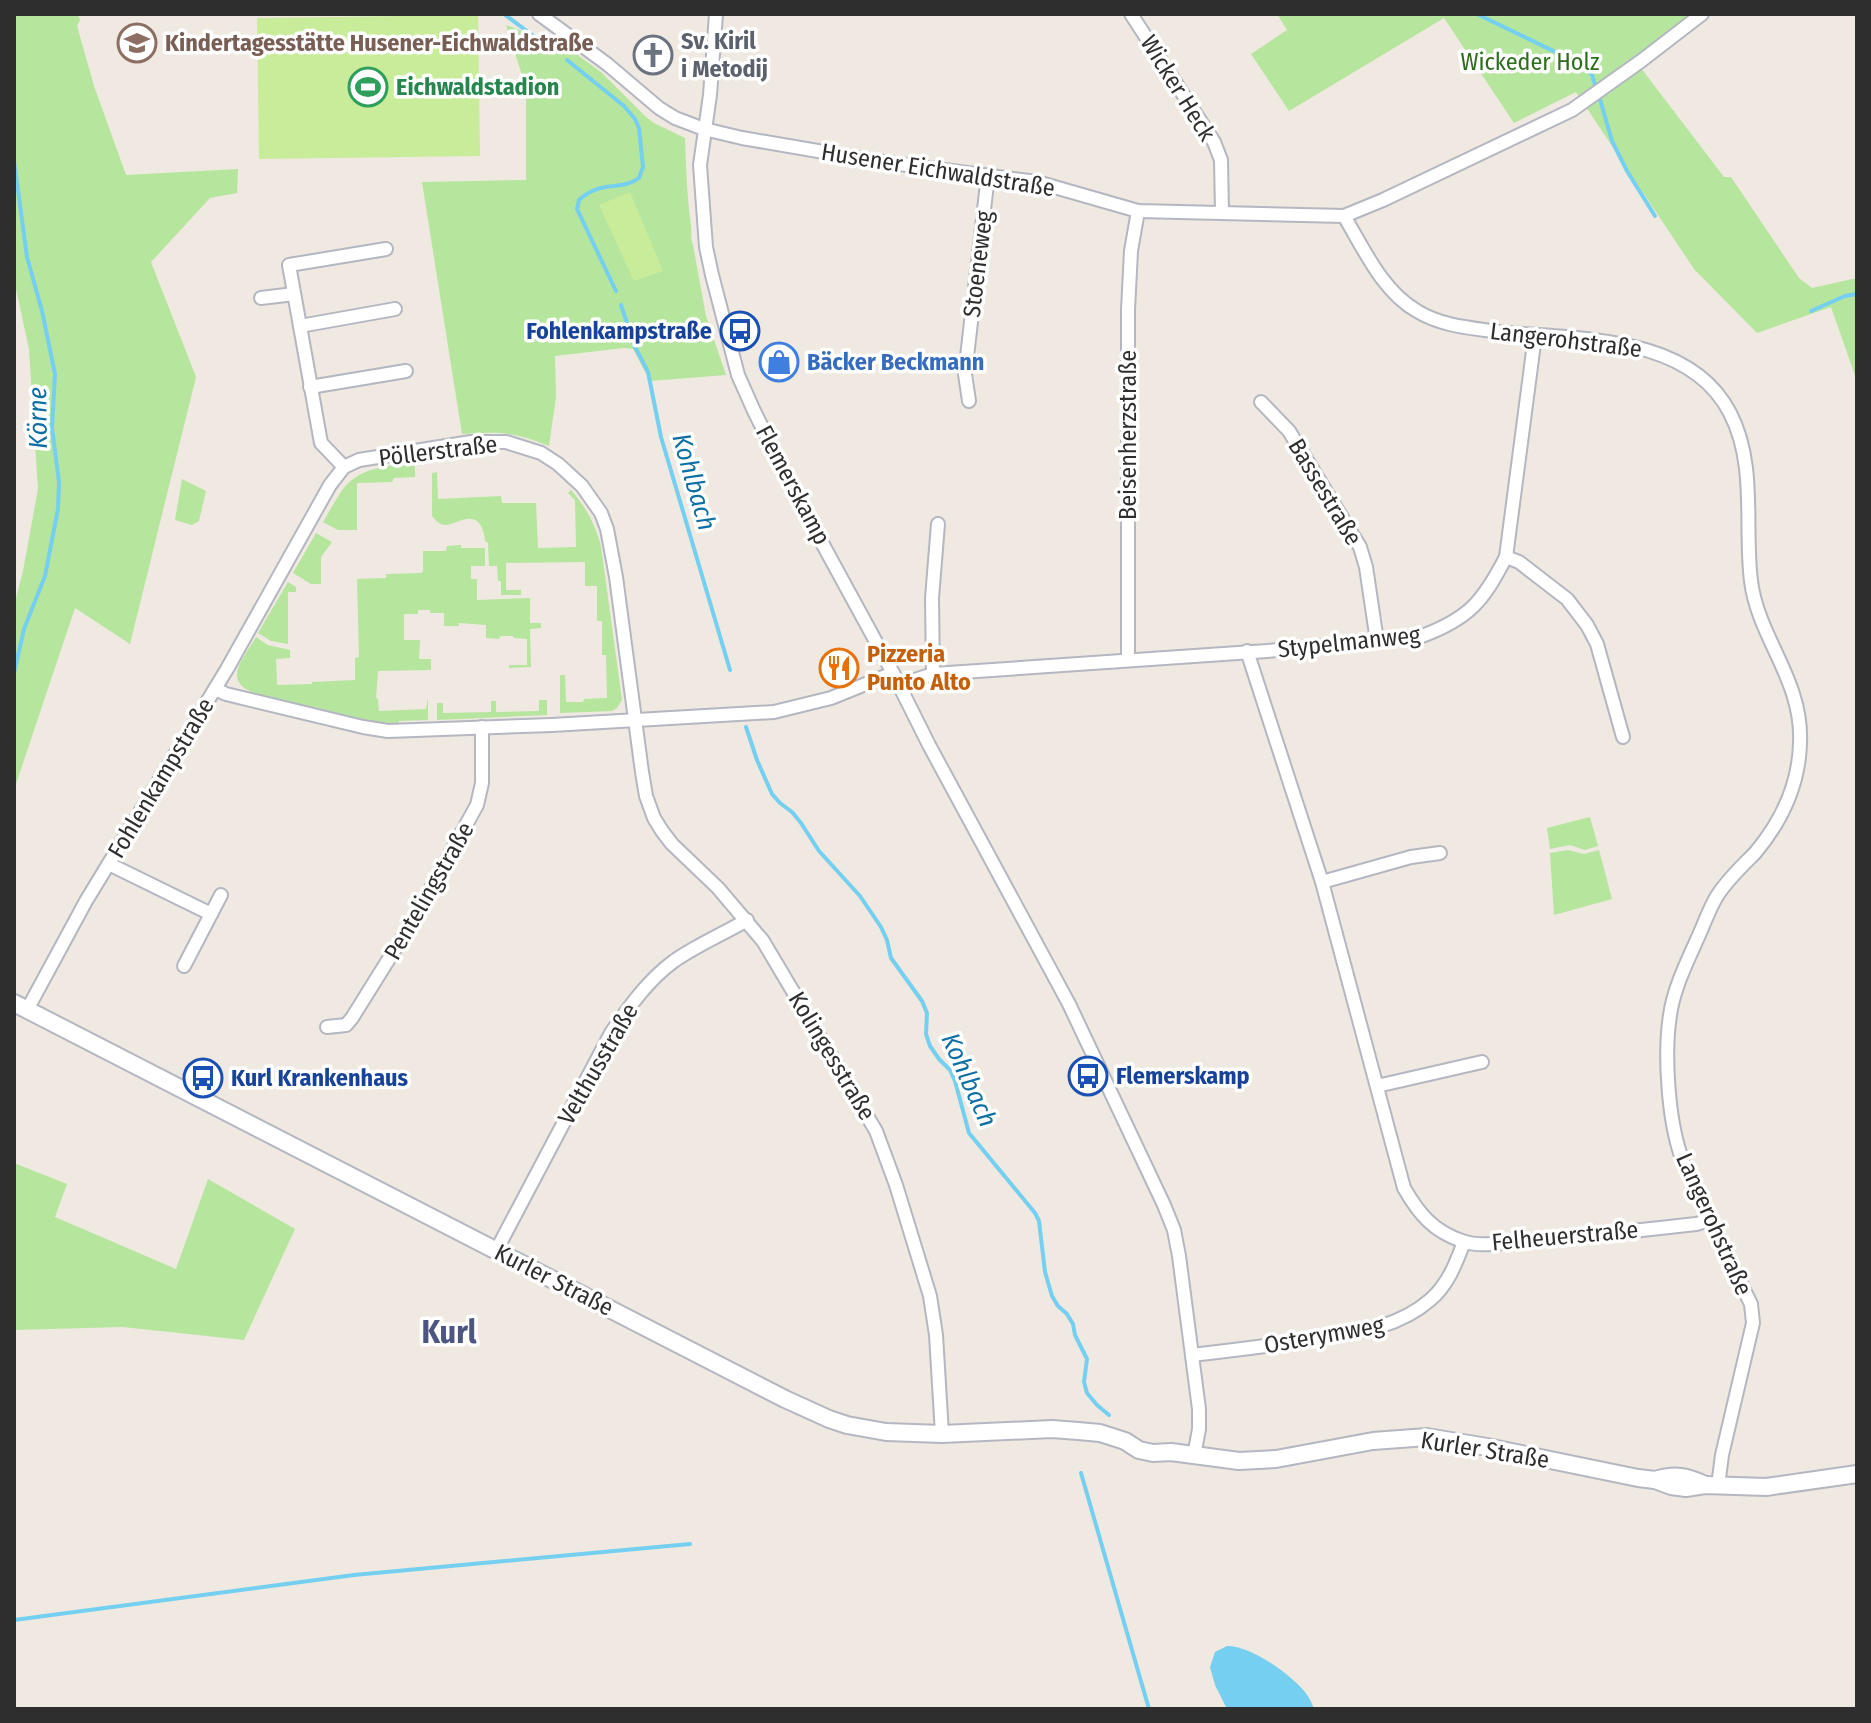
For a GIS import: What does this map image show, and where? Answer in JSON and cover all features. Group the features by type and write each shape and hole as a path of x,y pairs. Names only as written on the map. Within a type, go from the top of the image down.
{"main road":[{"name":"Kurler Straße","path":"21,1006 496,1251 820,1415 847,1425 886,1432 942,1434 1052,1429 1100,1433 1147,1452 1239,1461 1276,1459 1373,1441 1427,1437 1638,1478 1655,1480 1672,1475 1712,1485 1766,1487 1857,1474"}],"street":[{"name":"Husener Eichwaldstraße","path":"539,14 607,64 659,108 704,129 876,161 1037,182 1138,211 1344,216 1558,117 1606,86 1702,14"},
{"name":"Flemerskamp","path":"716,14 710,95 700,165 704,235 738,375 791,486 1069,1004 1164,1205 1174,1230 1179,1256 1199,1409 1194,1456"},
{"name":"Wicker Heck","path":"1131,14 1214,142 1221,160 1222,213"},
{"name":"Stoeneweg","path":"969,401 965,374 988,175"},
{"name":"Beisenherzstraße","path":"1128,660 1128,310 1131,251 1138,211"},
{"name":"Langerohstraße","path":"1344,216 1394,294 1415,310 1439,322 1621,344 1648,349 1676,360 1695,372 1713,390 1729,410 1742,441 1747,471 1751,585 1798,707 1800,743 1795,782 1784,809 1763,843 1718,895 1682,974 1670,1012 1668,1052 1673,1122 1681,1156 1751,1304 1753,1323 1712,1485"},
{"path":"344,467 321,443 289,265 386,249"},
{"path":"261,298 294,294"},
{"path":"300,326 395,309"},
{"name":"Stypelmanweg","path":"896,679 1377,641 1422,636 1443,628 1478,604 1491,587 1506,557 1535,336"},
{"path":"310,387 406,371"},
{"name":"Bassestraße","path":"1261,402 1289,431 1360,547 1377,641"},
{"name":"Pöllerstraße","path":"215,689 330,485 344,467 359,460 471,442 506,442 541,453 558,464 582,486 601,513 616,577 636,720"},
{"path":"933,674 932,598 938,524"},
{"path":"1506,557 1519,562 1557,590 1587,625 1597,644 1623,737"},
{"name":"Felheuerstraße","path":"1247,651 1322,882 1404,1188 1419,1213 1437,1229 1464,1242 1490,1244 1585,1237 1711,1220"},
{"name":"Fohlenkampstraße","path":"21,1006 215,689 388,731 757,714 795,708 896,679"},
{"name":"Kolingesstraße","path":"636,720 646,796 654,818 672,844 718,888 763,941 876,1131 930,1296 936,1335 942,1434"},
{"name":"Pentelingstraße","path":"327,1027 346,1025 352,1018 405,934 473,813 481,793 482,727"},
{"path":"1322,882 1411,857 1440,853"},
{"path":"109,864 211,914"},
{"path":"184,966 221,895"},
{"name":"Velthusstraße","path":"496,1251 611,1033 626,1012 654,978 673,962 747,920"},
{"path":"1377,1086 1482,1062"},
{"name":"Osterymweg","path":"1192,1355 1293,1343 1395,1322 1417,1311 1447,1282 1464,1242"}],"green space":[{"path":"14,14 78,14 80,20 77,26 94,86 126,175 238,169 237,193 210,198 151,262 196,377 130,644 75,608 14,790 14,606 38,489 29,349 14,280"},
{"name":"Wickeder Holz","path":"1277,14 1692,14 1634,59 1724,177 1731,177 1799,278 1812,288 1857,278 1857,381 1831,307 1757,333 1694,269 1576,92 1514,123 1444,18 1289,111 1251,54 1287,30"},
{"name":"Eichwaldstadion","path":"478,15 480,156 259,159 257,18"},
{"path":"506,25 565,46 601,72 646,117 685,138 692,240 706,316 726,375 650,381 633,349 624,348 555,356 556,397 549,446 506,434 462,434 422,182 526,180 526,94"},
{"path":"630,192 663,271 634,281 599,205"},
{"path":"415,462 415,477 394,478 392,482 357,483 357,530 338,530 323,522 344,488 358,476 376,469"},
{"path":"437,472 438,499 501,496 502,503 536,503 538,548 576,547 575,500 568,493 571,490 576,496 596,530 601,546 622,700 617,708 612,711 560,713 560,675 565,675 566,702 607,698 602,621 597,621 597,586 585,586 585,562 506,563 506,590 521,590 521,595 501,595 497,566 489,566 488,543 478,522 467,519 445,525 432,516 432,473"},
{"path":"182,479 206,491 199,521 192,525 175,520"},
{"path":"316,533 332,542 321,557 321,584 311,584 293,573"},
{"path":"461,545 461,548 485,548 485,566 471,566 471,579 477,579 477,600 530,598 530,623 541,623 541,628 530,629 531,667 509,668 509,665 527,665 527,639 513,636 486,638 486,625 459,623 459,626 444,626 444,613 418,610 418,614 404,614 404,640 420,640 419,659 431,659 431,670 378,671 376,698 379,711 426,709 428,698 428,720 399,721 398,725 379,723 254,693 239,682 238,668 256,637 268,645 290,650 290,658 276,659 277,685 355,680 355,658 359,657 357,579 421,573 423,551 446,551 447,546"},
{"path":"288,582 296,587 296,592 288,592 288,644 271,641 258,633"},
{"path":"539,700 547,700 547,715 437,720 437,703 443,703 443,713 491,712 491,701 496,701 496,712 539,711"},
{"path":"1590,817 1598,846 1585,850 1570,845 1550,849 1547,828"},
{"path":"1568,850 1584,854 1599,850 1612,899 1554,915 1550,853"},
{"path":"14,1163 67,1184 55,1217 176,1269 208,1179 295,1229 244,1340 123,1327 14,1330"}],"water":[{"path":"1227,1646 1247,1651 1280,1669 1305,1692 1314,1709 1227,1709 1210,1667 1215,1652"}],"waterway":[{"name":"Kohlbach","path":"504,14 547,46"},
{"path":"1477,14 1582,65 1592,75 1596,88"},
{"name":"Kohlbach","path":"567,60 624,106 639,128 643,167 639,178 595,190 579,200 577,209 616,291"},
{"path":"1599,96 1612,141 1655,216"},
{"name":"Körne","path":"14,161 27,257 55,374 52,428 59,482 58,509 45,576 24,629 14,673"},
{"path":"1811,311 1857,294"},
{"name":"Kohlbach","path":"621,305 635,347 648,372 661,437 730,670"},
{"name":"Kohlbach","path":"746,727 772,794 792,812 819,851 860,896 881,927 891,958 922,1001 927,1013 926,1034 930,1046 955,1081 969,1133 1035,1213 1052,1296 1073,1324 1087,1359 1084,1382 1087,1393 1109,1415"},
{"name":"Kohlbach","path":"1081,1473 1149,1709"},
{"path":"14,1620 354,1575 690,1544"}],"place":[{"name":"Kindertagesstätte Husener-Eichwaldstraße","path":"137,43"},
{"name":"Sv. Kiril i Metodij","path":"653,55"},
{"name":"Eichwaldstadion","path":"368,87"},
{"name":"Fohlenkampstraße","path":"740,331"},
{"name":"Bäcker Beckmann","path":"779,362"},
{"name":"Pizzeria Punto Alto","path":"839,668"},
{"name":"Flemerskamp","path":"1088,1076"},
{"name":"Kurl Krankenhaus","path":"203,1078"}],"district":[{"name":"Kurl","path":"449,1332"}]}
